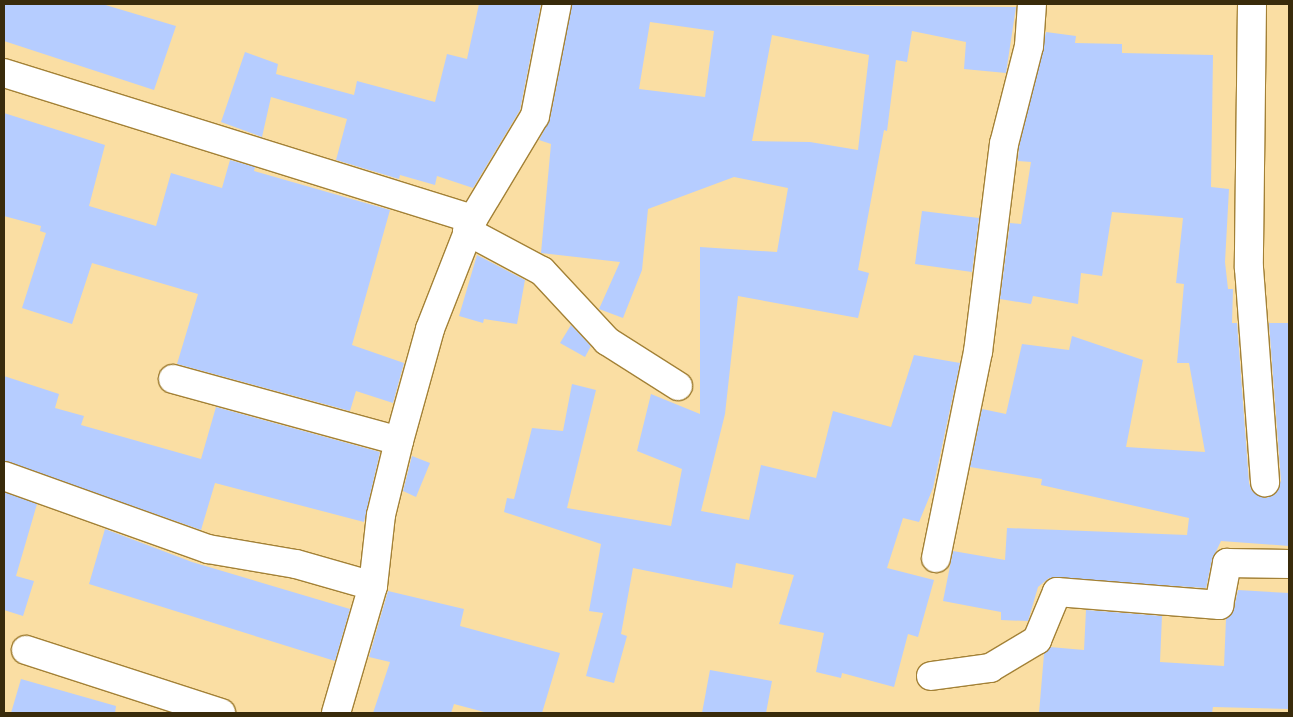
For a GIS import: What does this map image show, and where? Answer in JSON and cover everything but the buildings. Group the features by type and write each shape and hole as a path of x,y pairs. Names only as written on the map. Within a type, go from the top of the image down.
{"street":[{"path":"336,713 373,586 381,515 398,441 430,330 470,225 535,116 557,4"},
{"path":"936,558 978,352 1004,144 1029,46 1032,4"},
{"path":"1252,4 1248,268 1264,482"},
{"path":"4,74 470,225 542,271 607,341 678,386"},
{"path":"173,379 398,441"},
{"path":"4,476 208,549 296,564 373,586"},
{"path":"931,676 990,668 1037,640 1057,592 1219,605 1227,563 1289,564"},
{"path":"26,650 221,713"}]}
